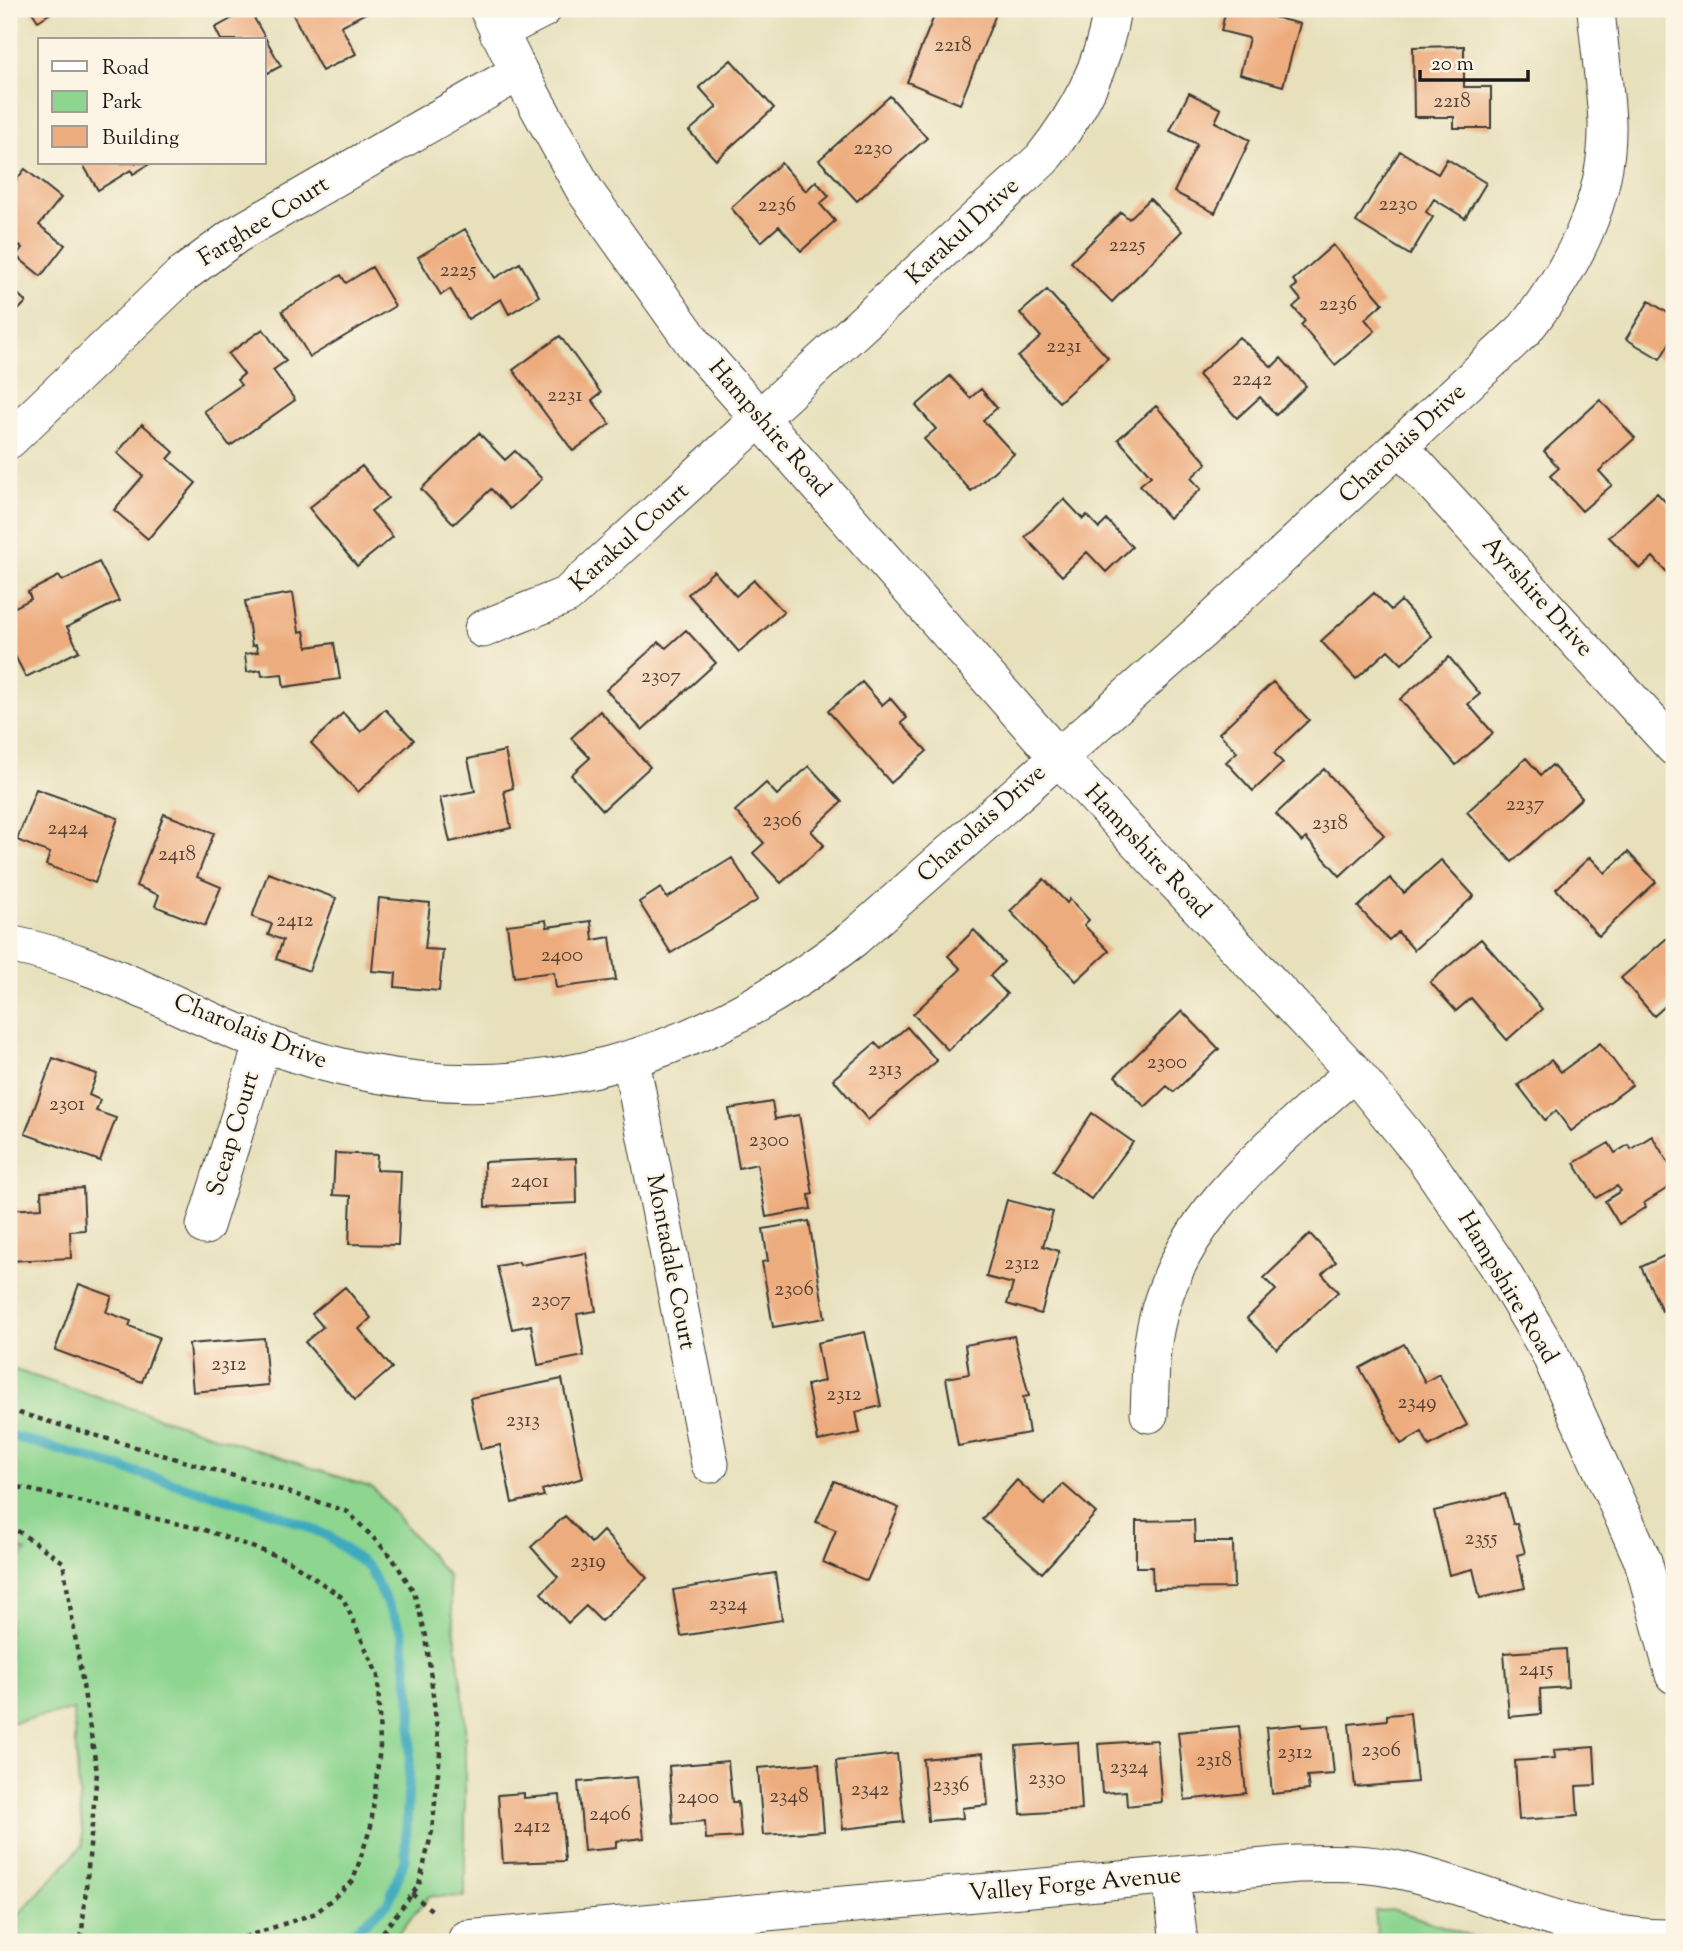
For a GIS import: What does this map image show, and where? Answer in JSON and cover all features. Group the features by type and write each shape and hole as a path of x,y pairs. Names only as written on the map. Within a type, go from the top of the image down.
{"street":[{"path":"493,20 543,9"},
{"name":"Karakul Drive","path":"761,420 1042,159 1071,122 1090,89 1106,45 1112,9"},
{"name":"Charolais Drive","path":"9,944 40,950 116,975 263,1042 340,1069 450,1082 511,1082 576,1073 631,1061 687,1040 742,1014 801,979 853,939 1200,632 1525,329 1558,287 1583,239 1597,198 1607,124 1596,9"},
{"name":"Hampshire Road","path":"493,20 585,191 695,345 1058,757 1354,1072 1434,1172 1497,1264 1548,1350 1643,1561 1667,1621 1674,1675"},
{"name":"Farghee Court","path":"9,440 182,275 236,235 519,72"},
{"name":"Karakul Court","path":"482,629 566,595 761,420"},
{"name":"Ayrshire Drive","path":"1400,447 1674,747"},
{"name":"Sceap Court","path":"205,1226 263,1042"},
{"name":"Montadale Court","path":"631,1061 710,1464"},
{"path":"1149,1414 1152,1349 1162,1306 1181,1255 1210,1209 1246,1167 1354,1072"},
{"name":"Valley Forge Avenue","path":"467,1941 1297,1864 1351,1863 1404,1871 1566,1922 1616,1934 1674,1938"},
{"path":"1171,1877 1179,1942"}],"path":[{"path":"9,1410 348,1512 391,1556 414,1591 426,1636 440,1754 432,1831 419,1885 379,1937 370,1942"},
{"path":"9,1485 205,1530 288,1560 343,1598 378,1675 380,1746 371,1826 353,1881 316,1913 230,1942"},
{"path":"9,1525 63,1562 97,1772 81,1942"},
{"path":"412,1894 434,1912"}],"green space":[{"path":"9,1368 373,1488 448,1576 465,1715 465,1897 429,1896 392,1942 9,1942 9,1925 83,1845 73,1710 9,1723 9,1569 26,1551 9,1546"},
{"path":"1395,1910 1489,1942 1378,1942 1375,1911"}],"building":[{"path":"30,9 57,9 38,21"},
{"path":"249,9 265,38 220,38 215,28"},
{"path":"290,9 363,9 366,13 341,26 356,54 322,71"},
{"path":"937,9 998,9 960,104 907,82"},
{"path":"1226,9 1263,9 1262,14 1300,24 1283,86 1240,74 1249,38 1221,31"},
{"path":"266,39 281,66 266,74"},
{"path":"1464,46 1464,87 1491,87 1491,128 1454,128 1454,117 1414,117 1413,47"},
{"path":"731,60 774,108 716,160 689,131 717,107 699,87"},
{"path":"1189,93 1221,109 1215,122 1250,140 1215,213 1174,192 1197,144 1170,131"},
{"path":"890,96 927,138 857,201 819,160"},
{"path":"1400,151 1438,174 1447,159 1486,183 1465,218 1434,199 1426,212 1433,217 1410,255 1356,222"},
{"path":"781,163 806,191 816,181 829,196 820,204 835,221 801,251 779,226 761,242 731,208"},
{"path":"83,164 149,164 133,174 131,170 98,190"},
{"path":"25,169 61,198 39,225 65,245 41,276 16,256 22,248 9,237 9,189"},
{"path":"1150,199 1182,231 1112,302 1071,262 1121,212 1129,219"},
{"path":"465,229 495,278 520,263 539,296 509,314 501,299 468,319 450,289 441,295 418,257"},
{"path":"1333,245 1383,303 1365,319 1375,331 1335,365 1301,325 1305,321 1293,307 1301,300 1292,289 1297,285 1293,280"},
{"path":"372,267 395,306 310,357 282,311 341,275 346,283"},
{"path":"9,285 26,302 9,320"},
{"path":"1047,290 1108,358 1059,402 1018,357 1041,337 1020,313"},
{"path":"1649,301 1671,315 1674,310 1674,340 1672,339 1660,359 1626,339"},
{"path":"263,329 286,361 273,370 295,400 230,446 204,411 241,385 237,380 244,374 228,354"},
{"path":"560,336 601,393 592,400 610,424 573,451 513,370"},
{"path":"1239,337 1272,367 1281,358 1306,386 1276,415 1260,397 1237,418 1198,375"},
{"path":"950,376 970,398 981,389 997,408 983,420 1014,454 971,491 924,439 936,429 916,406"},
{"path":"1600,400 1635,438 1599,471 1612,485 1582,511 1550,476 1559,468 1544,451"},
{"path":"1156,406 1207,463 1191,478 1201,489 1169,518 1140,485 1151,476 1118,439"},
{"path":"142,424 174,452 168,459 196,483 148,539 114,510 143,476 117,453"},
{"path":"479,433 505,460 515,451 542,479 510,509 491,489 454,524 421,489"},
{"path":"362,466 388,498 371,511 393,537 357,566 309,508"},
{"path":"1657,493 1674,511 1674,580 1653,557 1640,569 1609,537"},
{"path":"1064,499 1083,519 1087,515 1099,528 1107,520 1132,547 1106,572 1087,552 1062,576 1025,537"},
{"path":"99,562 119,601 67,627 79,651 26,677 15,656 9,660 9,610 31,599 28,592 59,576 62,581"},
{"path":"714,571 736,596 754,580 784,612 739,652 688,594"},
{"path":"293,593 299,632 304,631 307,647 334,643 340,679 284,687 282,674 262,676 261,670 247,672 245,654 258,652 256,645 252,646 245,601"},
{"path":"1374,593 1391,610 1401,601 1432,636 1402,664 1388,650 1356,679 1321,641"},
{"path":"686,630 716,663 642,730 606,690 659,642 666,648"},
{"path":"1449,657 1480,694 1468,704 1493,733 1456,765 1400,699"},
{"path":"862,682 882,705 890,698 907,718 901,723 927,751 891,783 828,711"},
{"path":"1273,682 1309,720 1274,753 1283,763 1253,791 1226,762 1237,752 1219,733"},
{"path":"385,709 414,740 358,792 311,743 343,713 361,732"},
{"path":"600,711 650,767 603,810 571,775 590,758 571,738"},
{"path":"505,751 513,788 504,791 511,828 450,842 440,798 475,791 468,759"},
{"path":"1526,758 1541,775 1552,765 1582,798 1512,862 1467,812"},
{"path":"809,766 842,802 811,831 824,845 781,883 753,853 764,843 735,811 766,783 777,795"},
{"path":"1324,769 1384,835 1340,876 1306,838 1302,842 1276,814"},
{"path":"36,789 118,818 95,883 46,865 50,853 17,840"},
{"path":"164,814 214,833 197,877 221,887 205,926 155,906 159,895 136,886"},
{"path":"1628,852 1656,882 1599,936 1556,889 1590,857 1605,873"},
{"path":"732,858 758,900 671,953 639,902 661,888 667,898"},
{"path":"1441,860 1474,896 1414,950 1398,932 1389,940 1358,907 1390,878 1404,893"},
{"path":"268,873 336,898 309,971 276,959 283,940 268,935 272,924 252,917"},
{"path":"1044,879 1067,903 1070,899 1089,920 1084,925 1109,951 1076,981 1010,911"},
{"path":"379,898 430,903 425,949 443,950 439,991 395,987 396,973 372,971"},
{"path":"546,920 547,927 591,921 593,940 610,937 616,980 556,988 554,972 514,977 507,925"},
{"path":"974,930 1004,962 990,976 1007,994 948,1050 913,1014 961,969 948,956"},
{"path":"1674,932 1674,998 1654,1016 1621,978"},
{"path":"1481,939 1542,1009 1507,1040 1471,998 1456,1011 1430,982"},
{"path":"1182,1011 1219,1049 1174,1092 1167,1086 1145,1107 1115,1076"},
{"path":"907,1027 937,1061 868,1120 833,1079 875,1043 881,1049"},
{"path":"1600,1043 1632,1085 1571,1131 1556,1111 1545,1120 1518,1085 1551,1060 1561,1072"},
{"path":"53,1058 97,1074 89,1095 100,1100 96,1111 116,1118 100,1161 25,1134"},
{"path":"772,1102 775,1119 799,1115 813,1194 809,1195 811,1209 766,1217 757,1164 739,1168 729,1109"},
{"path":"1092,1113 1133,1142 1091,1199 1053,1171"},
{"path":"1652,1136 1674,1172 1674,1184 1644,1203 1646,1207 1619,1224 1605,1201 1621,1191 1617,1186 1596,1198 1574,1163 1609,1143 1615,1153 1628,1145 1631,1149"},
{"path":"335,1153 377,1155 376,1170 401,1171 398,1245 349,1244 351,1196 333,1195"},
{"path":"576,1158 577,1203 485,1207 484,1162"},
{"path":"83,1188 85,1230 70,1231 71,1258 9,1261 9,1210 42,1208 41,1191"},
{"path":"1007,1200 1053,1212 1043,1246 1059,1251 1041,1314 1007,1304 1013,1284 986,1277"},
{"path":"809,1221 825,1318 773,1327 762,1262 768,1261 763,1229"},
{"path":"1310,1234 1336,1262 1322,1274 1338,1292 1277,1349 1247,1318 1276,1290 1264,1278"},
{"path":"1674,1251 1674,1305 1662,1311 1641,1267"},
{"path":"586,1253 596,1311 577,1314 584,1356 538,1365 531,1325 512,1329 497,1266 519,1262 520,1265"},
{"path":"79,1284 112,1296 106,1312 131,1321 129,1326 159,1337 142,1382 55,1350"},
{"path":"345,1287 371,1318 359,1329 392,1368 355,1400 305,1342 323,1327 312,1314"},
{"path":"865,1332 881,1406 856,1412 860,1433 818,1441 807,1385 824,1381 817,1343"},
{"path":"1014,1336 1029,1396 1023,1397 1029,1433 958,1446 946,1378 969,1374 965,1345"},
{"path":"264,1338 268,1385 193,1392 189,1344"},
{"path":"1404,1344 1425,1382 1439,1374 1467,1425 1429,1446 1422,1432 1401,1444 1360,1368"},
{"path":"562,1379 583,1478 542,1490 544,1496 512,1503 500,1445 481,1449 470,1398"},
{"path":"1017,1480 1044,1505 1063,1484 1096,1513 1042,1573 982,1519"},
{"path":"834,1481 899,1508 867,1581 823,1562 836,1530 816,1522"},
{"path":"1505,1494 1525,1553 1517,1555 1525,1588 1480,1598 1473,1569 1449,1575 1434,1511"},
{"path":"565,1516 591,1543 603,1531 647,1578 601,1621 586,1606 568,1623 541,1593 558,1577 531,1547"},
{"path":"1194,1520 1195,1542 1233,1542 1234,1588 1153,1589 1152,1567 1136,1567 1136,1521"},
{"path":"775,1573 782,1620 681,1636 673,1590"},
{"path":"1566,1649 1568,1687 1540,1689 1541,1714 1509,1717 1504,1653"},
{"path":"1410,1713 1417,1782 1355,1787 1349,1724 1387,1720 1387,1715"},
{"path":"1302,1724 1302,1727 1329,1725 1334,1774 1307,1776 1309,1790 1272,1794 1266,1728"},
{"path":"1239,1726 1246,1793 1185,1800 1178,1732"},
{"path":"1157,1740 1162,1802 1127,1806 1126,1791 1102,1793 1098,1744"},
{"path":"1078,1742 1082,1810 1021,1814 1016,1746"},
{"path":"1594,1747 1596,1785 1576,1786 1578,1816 1519,1820 1515,1761 1555,1758 1554,1750"},
{"path":"983,1753 988,1805 962,1808 963,1818 928,1821 923,1759"},
{"path":"897,1754 904,1822 843,1829 836,1761"},
{"path":"728,1761 732,1802 738,1802 741,1837 706,1839 705,1821 673,1824 669,1766"},
{"path":"819,1763 824,1831 763,1835 758,1768"},
{"path":"637,1777 644,1838 616,1841 616,1848 584,1851 578,1782"},
{"path":"524,1793 524,1798 560,1795 565,1861 503,1863 498,1795"}],"waterway":[{"path":"9,1435 275,1513 328,1536 369,1568 402,1632 412,1711 405,1859 388,1903 350,1935 334,1942"}]}
